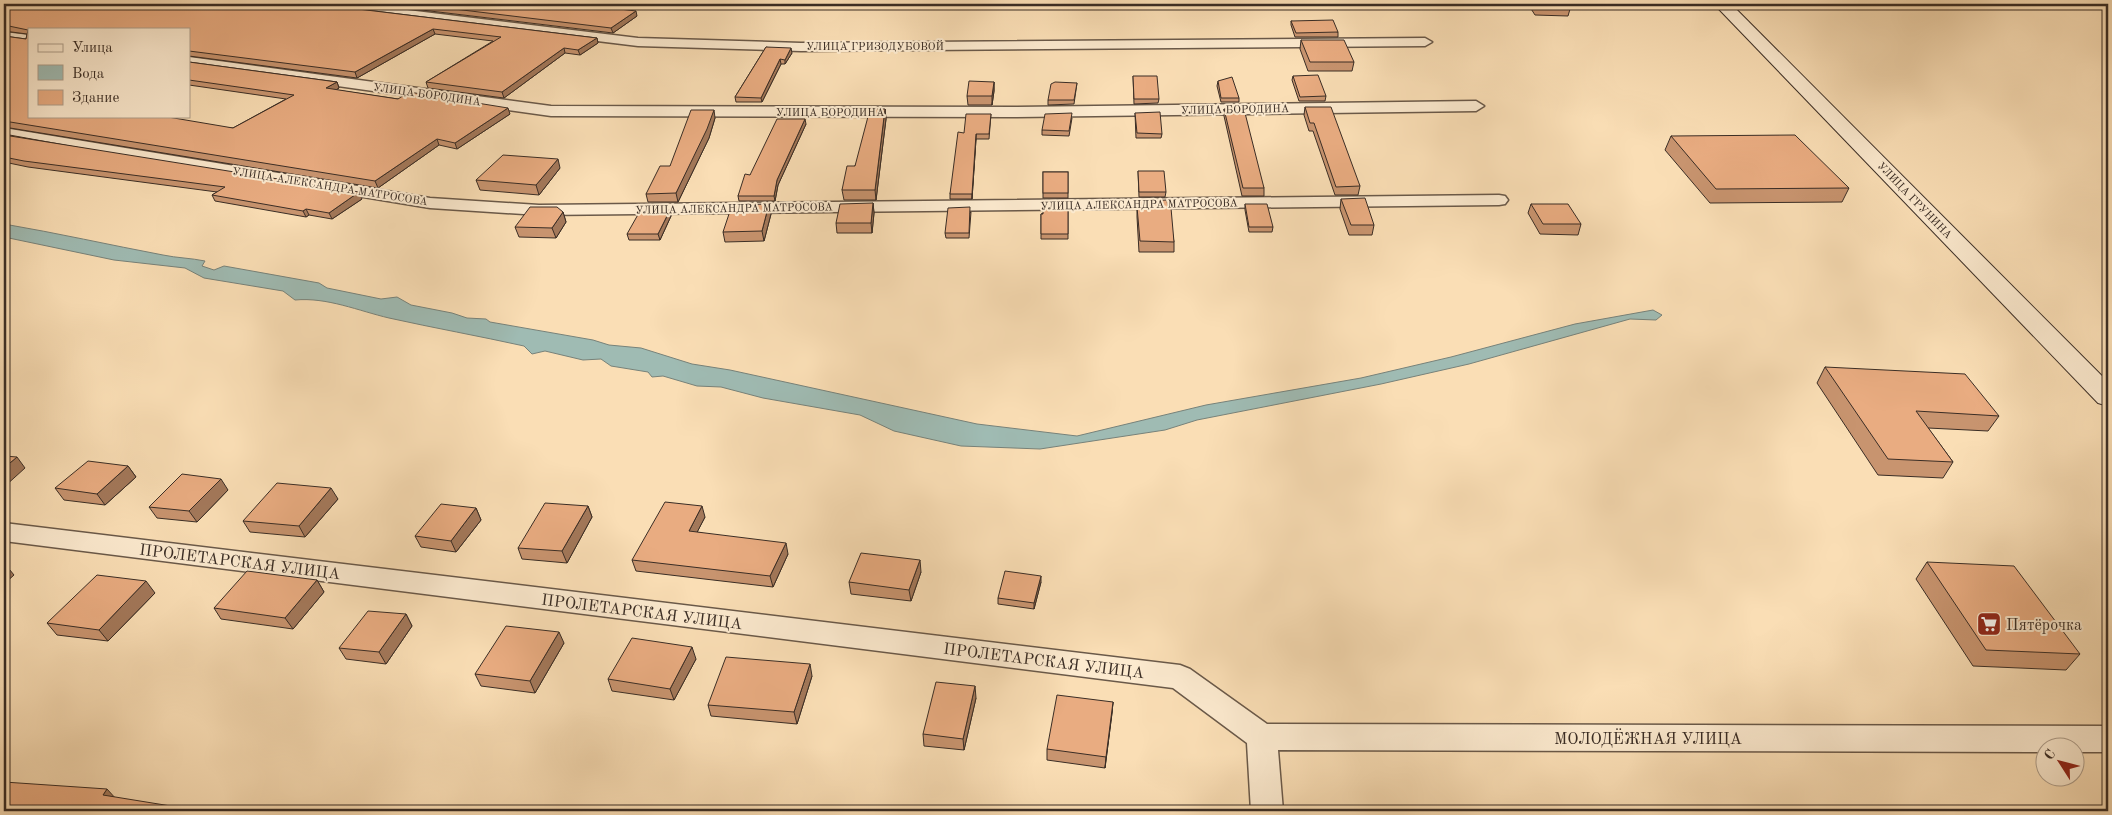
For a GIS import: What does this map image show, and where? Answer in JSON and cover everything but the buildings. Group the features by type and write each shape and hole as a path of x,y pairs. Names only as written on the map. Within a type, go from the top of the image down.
{"street":[{"name":"УЛИЦА ГРИЗОДУБОВОЙ","path":"327,4 638,42 801,47 1425,42"},
{"name":"УЛИЦА ГРУНИНА","path":"1722,4 2108,397"},
{"path":"4,36 28,39"},
{"name":"УЛИЦА БОРОДИНА","path":"190,61 551,111 1017,112 1476,106"},
{"name":"УЛИЦА АЛЕКСАНДРА МАТРОСОВА","path":"4,133 430,203 540,210 1499,200"},
{"name":"ПРОЛЕТАРСКАЯ УЛИЦА","path":"4,532 1180,676 1262,737"},
{"path":"1262,737 1267,811"},
{"name":"МОЛОДЁЖНАЯ УЛИЦА","path":"1262,737 2108,739"}],"water":[{"path":"4,224 168,256 205,261 202,266 214,270 224,266 319,283 327,288 381,299 397,297 411,305 467,318 486,319 490,322 593,340 609,345 641,348 692,364 730,370 977,424 1077,436 1206,405 1361,378 1451,357 1575,324 1653,310 1662,315 1656,320 1630,319 1469,364 1381,384 1197,420 1165,430 1040,449 961,446 894,431 860,415 763,398 721,387 697,386 663,376 652,377 648,372 611,366 601,359 583,360 545,351 532,354 524,346 389,318 343,305 295,300 283,291 204,278 185,268 114,260 4,237"}],"place":[{"name":"Пятёрочка","path":"1989,624"}]}
